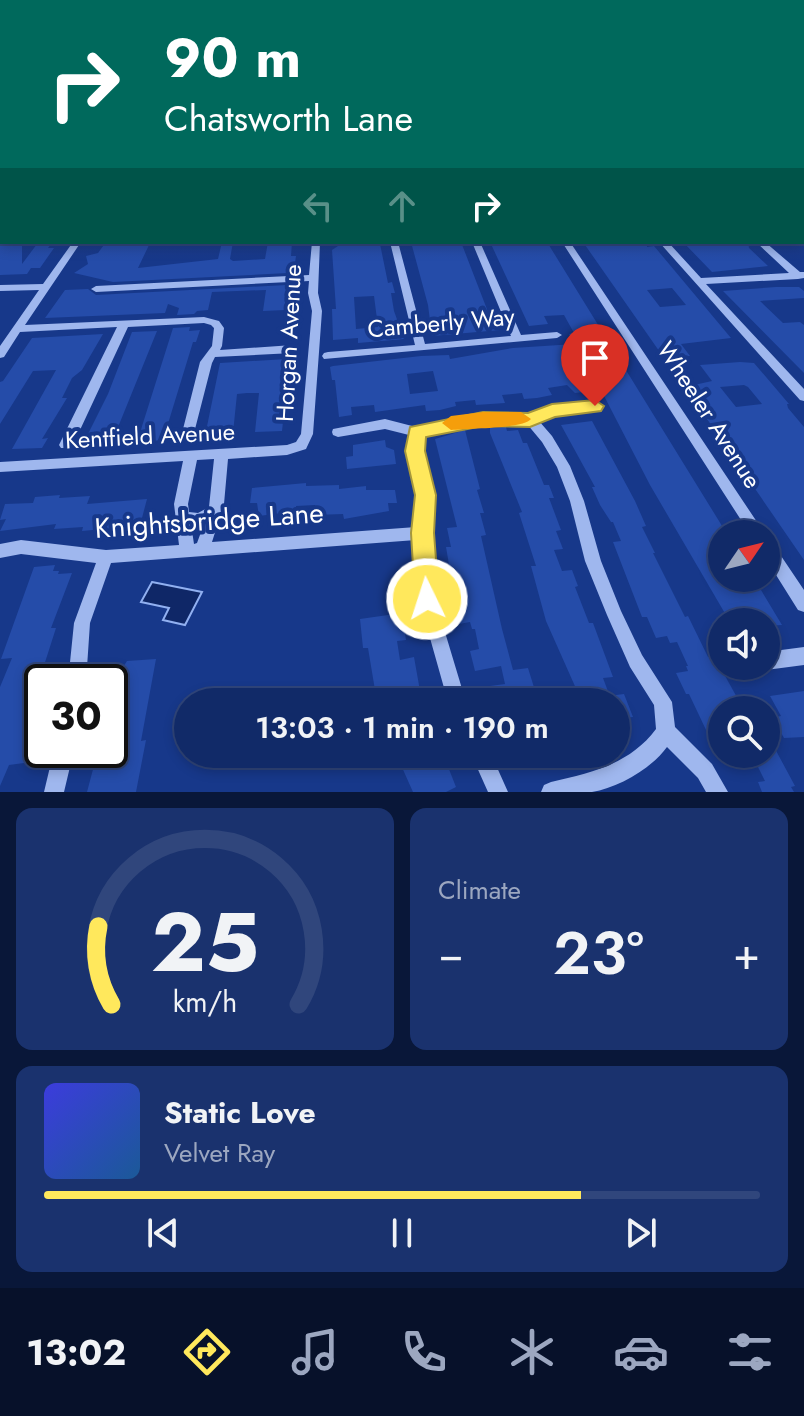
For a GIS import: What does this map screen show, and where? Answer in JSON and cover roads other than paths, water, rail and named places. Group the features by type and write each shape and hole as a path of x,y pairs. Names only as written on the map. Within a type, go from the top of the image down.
{"street":[{"path":"0,354 76,244"},
{"name":"Horgan Avenue","path":"301,446 307,434 317,311 314,278 316,244"},
{"path":"395,244 421,348"},
{"path":"477,244 517,338"},
{"name":"Wheeler Avenue","path":"567,244 749,520"},
{"path":"665,244 804,397"},
{"path":"762,244 801,276"},
{"path":"700,281 801,276"},
{"path":"96,289 314,278"},
{"path":"0,288 46,287"},
{"path":"19,329 204,320 215,323 219,328 217,346 206,362 188,433"},
{"path":"66,445 124,324"},
{"name":"Camberly Way","path":"328,356 557,335"},
{"path":"212,354 293,349"},
{"path":"338,432 385,424 416,432 483,419 530,420 552,410 595,406"},
{"path":"530,420 547,439 563,466 577,501 593,561 615,615 636,661 663,702 666,732 654,751 627,770 551,792"},
{"path":"416,432 415,451 426,495 423,533 427,599 453,688"},
{"name":"Kentfield Avenue","path":"0,467 287,450 301,446"},
{"path":"196,550 219,500 217,479 222,454"},
{"path":"191,455 181,504 196,550"},
{"path":"183,517 199,519 215,511"},
{"name":"Knightsbridge Lane","path":"0,551 21,547 106,557 423,533"},
{"path":"79,664 82,623 106,557"},
{"path":"780,567 804,604"},
{"path":"780,659 804,656"},
{"path":"666,732 705,771 718,792"},
{"path":"54,792 60,768"},
{"path":"487,768 498,792"}],"water":[{"path":"152,582 202,592 185,625 163,620 169,608 141,602"}]}
